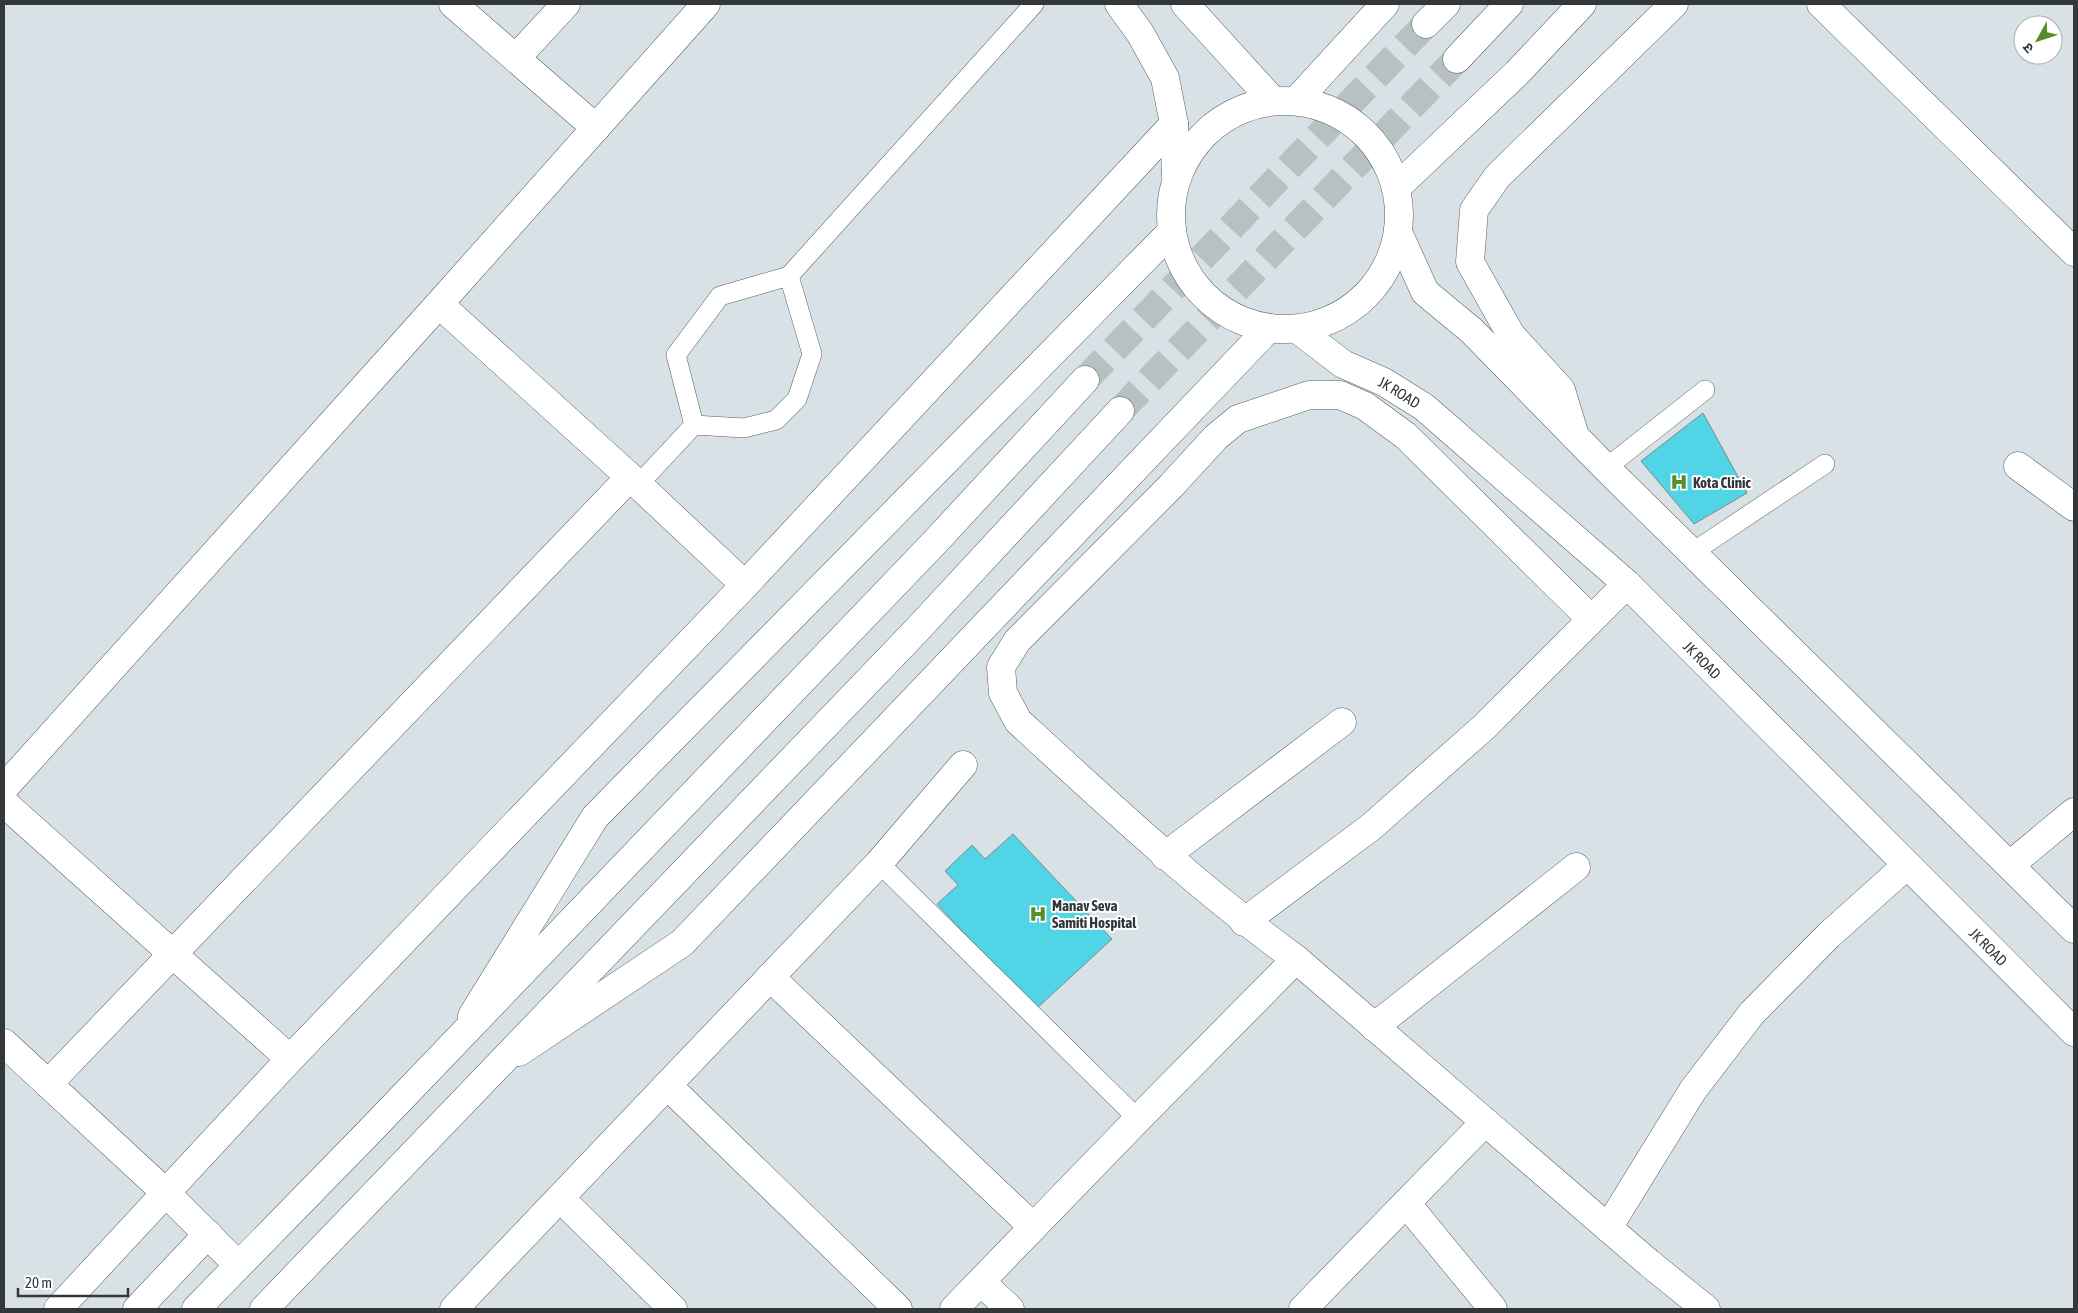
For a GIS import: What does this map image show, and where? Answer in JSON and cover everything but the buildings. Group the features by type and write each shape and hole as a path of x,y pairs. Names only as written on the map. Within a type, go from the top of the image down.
{"street":[{"path":"454,4 596,128"},
{"path":"516,58 566,4"},
{"path":"4,788 706,4"},
{"path":"1119,4 1140,33 1165,78 1174,124 1176,180 1171,205 1172,231 1182,266 1204,296 1234,317 1269,328 1297,329 1334,319 1364,298 1387,268 1398,232 1396,188 1386,162 1370,139 1348,120 1323,107 1285,101 1241,109 1213,126 1190,150 1176,180"},
{"path":"1185,4 1285,101"},
{"path":"1285,101 1385,4"},
{"path":"1426,24 1446,4"},
{"path":"1457,59 1509,4"},
{"path":"1396,188 1517,73 1582,4"},
{"path":"1575,436 1561,390 1511,335 1470,262 1474,210 1497,177 1674,4"},
{"path":"1822,4 2074,252"},
{"path":"58,1309 167,1194 290,1059 745,585 1174,124"},
{"path":"457,1040 595,817 1172,231"},
{"path":"1398,232 1425,292 1472,331 1606,468 2074,929"},
{"path":"439,304 634,481 745,585"},
{"path":"497,1067 682,943 1269,328"},
{"name":"JK ROAD","path":"1297,329 1343,364 1384,382 1424,407 1627,584 2074,1032"},
{"path":"196,1309 930,548 1085,380"},
{"path":"1591,620 1406,436 1365,406 1340,395 1309,395 1238,419 1216,437 1171,486 1016,641 1001,666 1003,693 1018,721 1165,856 1244,922 1296,959 1608,1228 1706,1309"},
{"path":"264,1309 908,639 1120,411"},
{"path":"2018,466 2074,508"},
{"path":"48,1084 634,481"},
{"path":"1244,922 1370,827 1484,727 1627,584"},
{"path":"1165,856 1342,722"},
{"path":"454,1309 879,862 963,766"},
{"path":"4,803 290,1059"},
{"path":"2010,865 2074,812"},
{"path":"1608,1228 1693,1090 1752,1013 1828,934 1907,865"},
{"path":"1374,1027 1576,867"},
{"path":"954,1309 1296,959"},
{"path":"770,977 1033,1227"},
{"path":"4,1043 167,1194 238,1265"},
{"path":"667,1085 898,1309"},
{"path":"1303,1309 1484,1122"},
{"path":"560,1198 673,1309"},
{"path":"1406,1203 1493,1309"},
{"path":"137,1309 208,1234"},
{"path":"980,1282 1010,1309"}],"lane":[{"path":"694,424 676,355 720,296 789,276 1034,4"},
{"path":"634,481 694,424 744,428 776,420 797,399 812,354 789,276"},
{"path":"1606,468 1705,390"},
{"path":"1693,552 1825,464"},
{"path":"879,862 1138,1119"}],"tunnel":[{"path":"1085,380 1426,24"},
{"path":"1120,411 1457,59"}],"place":[{"name":"Kota Clinic","path":"1679,482"},
{"name":"Manav Seva Samiti Hospital","path":"1038,914"}]}
